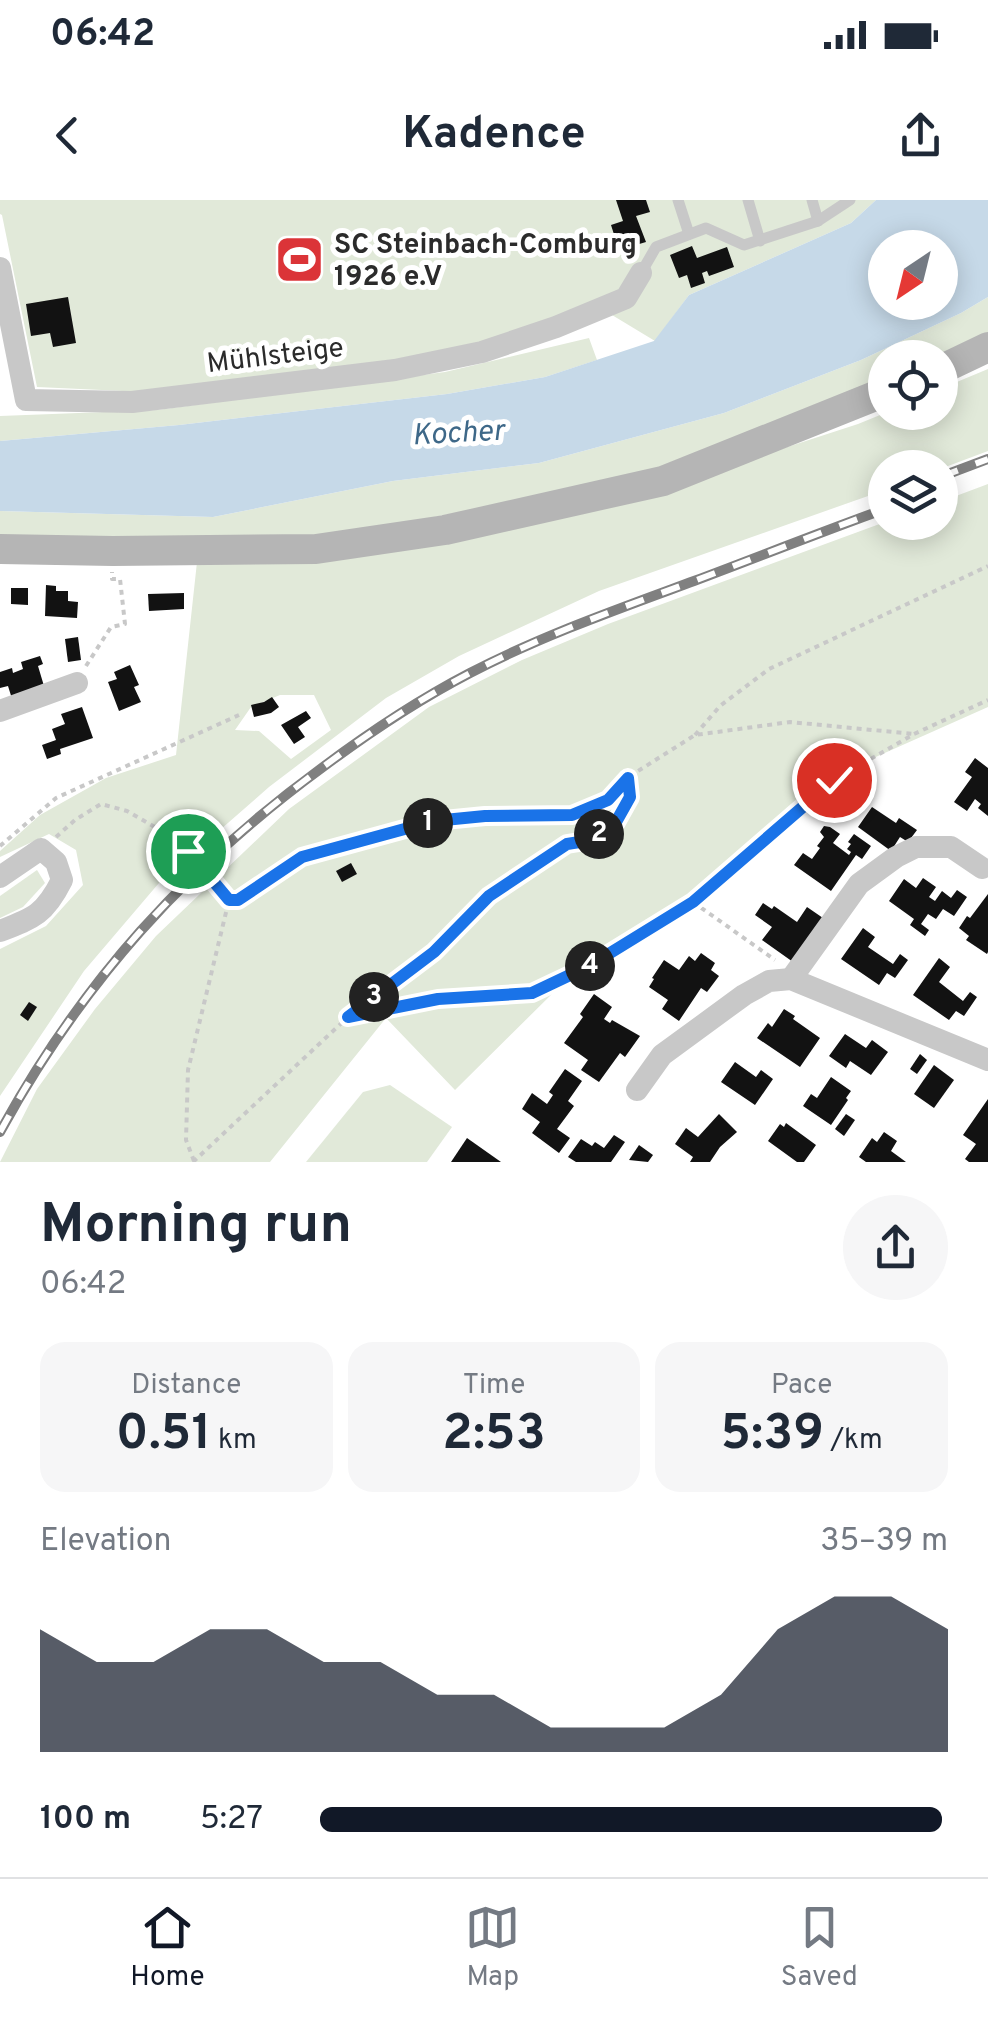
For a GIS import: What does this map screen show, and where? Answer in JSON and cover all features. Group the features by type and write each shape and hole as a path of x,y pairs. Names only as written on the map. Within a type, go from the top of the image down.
{"street":[{"name":"Mühlsteige","path":"0,268 26,400 132,402 395,370 482,352 626,298 640,273"},
{"path":"958,361 988,347"},
{"path":"0,549 316,549 445,530 663,481 868,399"},
{"path":"0,711 77,684"},
{"path":"790,979 859,884 896,857 916,847 951,847 982,868"},
{"path":"0,877 41,849 56,862 62,880 36,917 0,931"},
{"path":"637,1090 662,1055 744,995 769,981 790,979 988,1060"}],"lane":[{"path":"678,200 689,234"},
{"path":"748,200 760,242"},
{"path":"812,200 818,221"},
{"path":"640,273 656,247 706,228 744,244 760,242 818,221 850,200"}],"path":[{"path":"77,684 111,627 125,624 120,578 112,578 113,551"},
{"path":"229,900 238,900 302,857 434,821 572,815 608,800 628,778 695,735 720,706 769,670 988,566"},
{"path":"348,1017 438,999 532,993 589,966 693,902 834,780 914,734 988,700"},
{"path":"0,846 56,798 238,715"},
{"path":"695,735 790,722 914,734"},
{"path":"229,900 188,1070 186,1140 193,1161 348,1017 434,952 489,896 567,844 592,840 616,822 630,797 628,778"},
{"path":"41,849 101,804 127,810 188,851 229,900"},
{"path":"693,902 775,960 790,979"}],"green space":[{"name":"SC Steinbach-Comburg 1926 e.V","path":"0,200 876,200 851,223 689,295 655,341 612,315 447,354 145,392 37,387"},
{"path":"988,297 988,339 958,351 958,340 904,340 946,320 958,320 961,313"},
{"path":"589,338 597,360 545,377 447,394 0,441 0,416 157,410 445,372"},
{"path":"868,357 868,390 630,479 311,541 0,541 0,511 213,517 393,481 539,463 724,413"},
{"path":"988,369 988,451 958,462 958,450 868,450 868,496 599,591 459,656 386,698 176,863 84,971 0,1096 0,949 46,926 83,885 76,850 49,834 0,857 0,851 40,815 106,778 176,755 197,562 643,494 868,420 868,430 958,430 958,382","holes":["280,695 314,695 331,730 291,759 259,731 235,730 251,707"]},
{"path":"988,484 988,707 842,772 693,893 648,925 586,960 529,988 427,994 404,1008 531,999 558,988 455,1090 386,1018 270,1162 0,1162 37,1089 95,1009 156,936 289,809 429,707 522,660 608,624 868,528 868,540 958,540 958,495"},
{"path":"37,870 45,883 23,907 0,918 0,896"},
{"path":"390,1085 452,1127 427,1162 306,1162 363,1092"}],"water":[{"name":"Kocher","path":"876,200 988,200 988,297 958,314 958,230 868,230 868,320 946,320 904,340 868,340 868,357 724,413 539,463 393,481 213,517 0,511 0,441 447,394 545,377 654,341 689,295 851,223"}],"building":[{"path":"616,200 646,200 650,212 636,216 646,242 619,250 611,225 623,221"},
{"path":"692,246 697,258 727,247 734,267 709,276 707,271 702,273 705,283 691,288 687,275 679,278 670,255"},
{"path":"68,297 76,343 53,347 50,333 31,336 26,304"},
{"path":"46,585 56,586 56,591 68,591 68,601 78,602 77,618 45,616"},
{"path":"11,588 28,588 28,605 11,604"},
{"path":"184,593 184,609 149,611 148,594"},
{"path":"78,637 81,660 68,662 65,639"},
{"path":"40,656 43,664 38,666 44,686 13,702 8,686 0,688 0,672 23,669 21,662"},
{"path":"130,665 141,702 119,711 108,682 117,679 114,672"},
{"path":"272,697 279,707 254,717 251,705"},
{"path":"82,707 93,738 60,749 61,754 47,759 42,745 56,740 52,729 65,724 61,714"},
{"path":"306,711 311,718 298,727 305,737 294,744 281,725"},
{"path":"975,758 988,768 988,816 978,808 981,804 975,799 967,811 954,802 972,777 965,772"},
{"path":"872,807 896,823 899,818 917,830 908,842 900,837 891,851 858,827"},
{"path":"824,826 840,834 833,843 849,855 848,842 854,834 871,846 862,859 856,855 831,891 794,865 803,853 812,859 824,837 820,832"},
{"path":"351,863 357,874 342,882 336,871"},
{"path":"923,878 936,887 929,897 935,901 942,891 951,898 957,890 967,897 954,916 943,909 936,919 928,914 921,924 929,930 925,936 910,925 914,919 889,901 904,879 916,888"},
{"path":"988,894 987,954 966,940 969,936 959,928"},
{"path":"763,903 797,922 807,907 823,918 793,962 762,940 772,927 755,915"},
{"path":"863,928 875,937 868,947 893,964 900,954 908,960 895,978 887,973 879,985 841,959"},
{"path":"701,953 715,963 711,970 719,976 707,992 701,988 679,1021 662,1009 668,1000 649,987 664,960 679,970 689,956 695,961"},
{"path":"939,958 950,967 939,982 963,1001 970,992 977,997 964,1016 956,1011 949,1020 913,995"},
{"path":"594,994 612,1007 604,1019 640,1036 625,1057 620,1053 599,1082 581,1070 588,1060 564,1043"},
{"path":"29,1002 37,1007 28,1021 20,1015"},
{"path":"784,1009 820,1038 800,1067 757,1038 768,1023 772,1027"},
{"path":"845,1034 866,1048 872,1040 888,1052 871,1075 850,1061 846,1068 829,1056"},
{"path":"920,1054 927,1060 917,1074 910,1069"},
{"path":"735,1062 756,1077 761,1070 773,1079 755,1105 721,1082"},
{"path":"934,1065 954,1080 934,1108 914,1094"},
{"path":"565,1069 582,1081 568,1101 574,1106 557,1129 570,1138 559,1153 532,1133 540,1122 522,1109 532,1093 547,1104 553,1095 549,1092"},
{"path":"831,1077 851,1091 831,1125 803,1106 811,1094 817,1098"},
{"path":"988,1099 988,1162 969,1162 965,1159 976,1144 963,1135"},
{"path":"719,1114 737,1132 710,1162 690,1162 693,1157 675,1144 686,1128 698,1137"},
{"path":"846,1114 855,1120 844,1136 835,1129"},
{"path":"786,1123 816,1145 804,1162 797,1162 768,1141 780,1124 784,1127"},
{"path":"884,1132 897,1141 891,1151 906,1162 866,1162 859,1157 872,1138 877,1142"},
{"path":"614,1135 625,1142 611,1162 576,1162 568,1157 581,1139 604,1148"},
{"path":"467,1138 501,1162 451,1162"},
{"path":"639,1145 653,1155 648,1162 629,1160"}],"railway":[{"path":"958,470 988,459"},
{"path":"0,1132 66,1026 140,931 226,846 358,741 432,694 524,647 868,515"}],"place":[{"name":"SC Steinbach-Comburg 1926 e.V","path":"299,259"}],"route":[{"path":"188,851 229,900 238,900 302,857 434,821 572,815 608,800 628,778 630,797 616,822 592,840 567,844 489,896 434,952 348,1017 438,999 532,993 589,966 693,902 834,780"}]}
